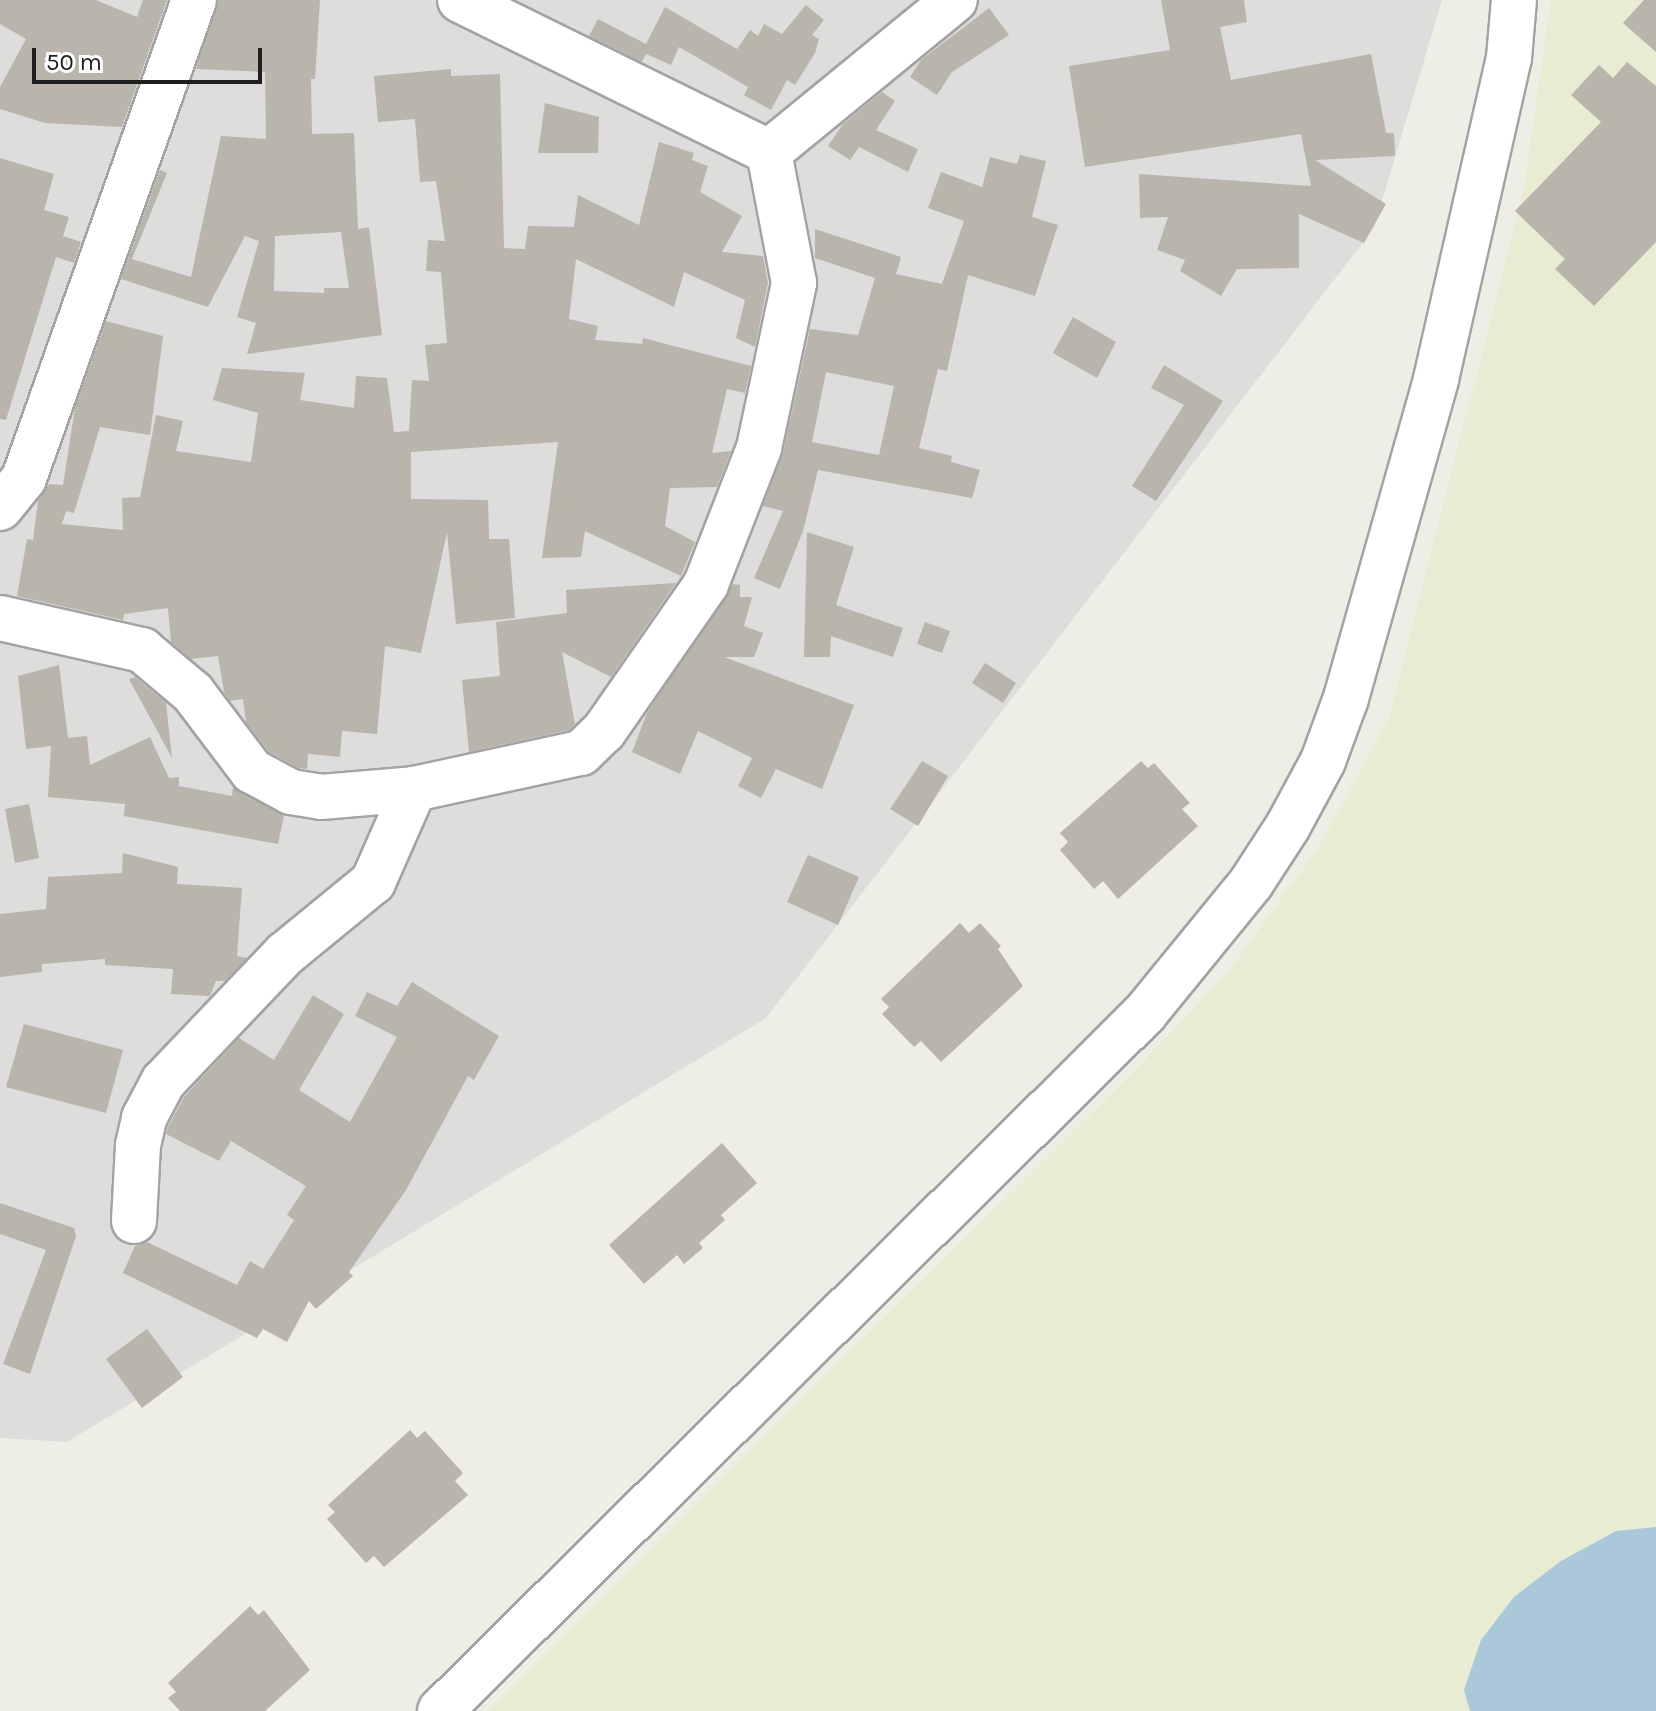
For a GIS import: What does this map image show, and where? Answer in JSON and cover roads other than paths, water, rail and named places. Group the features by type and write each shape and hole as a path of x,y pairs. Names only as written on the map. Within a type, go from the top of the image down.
{"street":[{"path":"0,508 24,478 194,0"},
{"path":"460,0 769,152"},
{"path":"769,152 955,0"},
{"path":"440,1711 1145,1013 1251,883 1288,826 1323,761 1346,698 1436,379 1509,58 1514,0"},
{"path":"0,618 142,650 193,693 252,771 291,792 321,797 414,789 581,753 604,731 706,584 759,448 791,315 791,252 769,152"},
{"path":"134,1221 138,1145 144,1118 163,1082 285,954 373,882 414,789"}],"water":[{"path":"1656,1527 1656,1711 1470,1711 1464,1690 1481,1640 1514,1597 1561,1561 1616,1531"}]}
